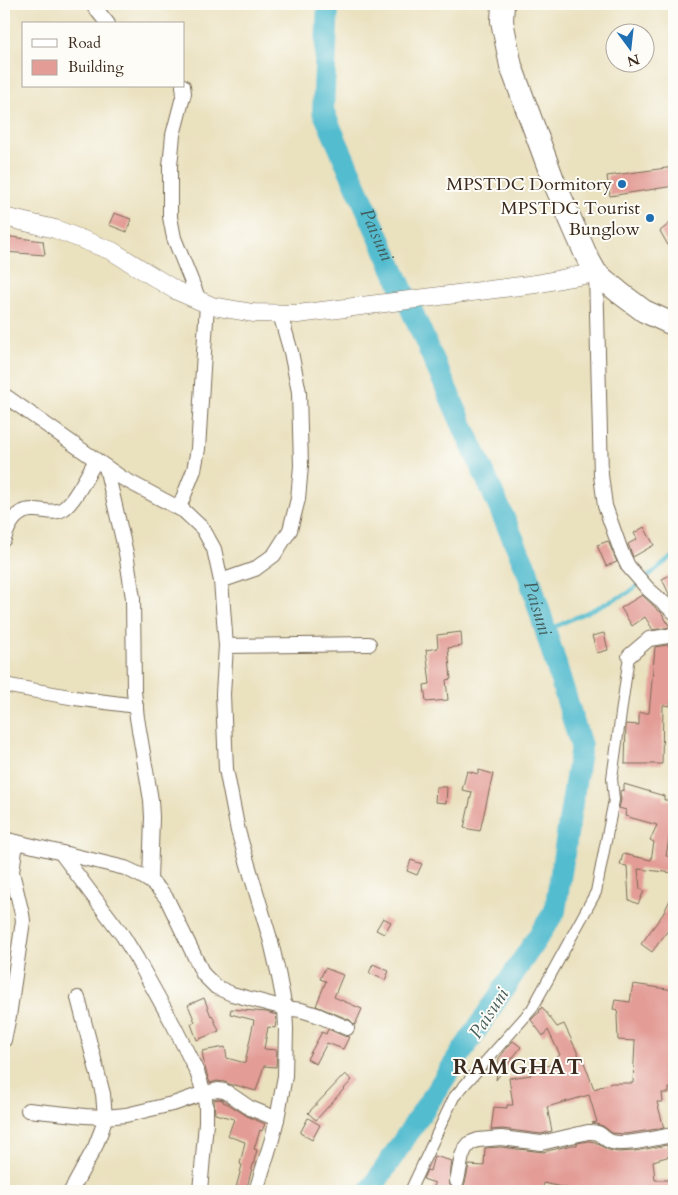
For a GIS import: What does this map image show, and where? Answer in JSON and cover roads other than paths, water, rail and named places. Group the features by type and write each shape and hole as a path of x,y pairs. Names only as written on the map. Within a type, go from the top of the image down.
{"highway":[{"path":"503,4 502,21 511,66 554,182 586,255 596,273 644,311 674,324"}],"street":[{"path":"92,4 106,22"},
{"path":"179,508 194,470 198,449 203,302 174,238 170,217 170,166 173,135 184,93 183,88"},
{"path":"4,217 55,229 112,251 175,290 212,306 253,313 289,314 536,284 596,273 601,475 605,506 628,566 648,589 674,612"},
{"path":"221,581 255,568 274,555 290,530 298,499 301,466 300,392 291,352 289,314"},
{"path":"4,395 122,478 184,511 203,529 214,550 221,581 226,646 223,694 226,769 238,831 278,972 286,1029 285,1076 272,1139 256,1191"},
{"path":"4,539 8,527 23,512 31,510 57,512 64,509 101,464"},
{"path":"101,464 126,553 133,598 134,691 152,816 150,880"},
{"path":"410,1191 454,1097 532,1009 596,892 614,800 612,778 629,656 649,639 674,635"},
{"path":"226,646 369,644"},
{"path":"4,685 75,698 136,706"},
{"path":"4,1040 22,931 22,914 9,887 12,872 10,840 125,868 150,880 167,898 203,974 216,987 232,994 317,1015 347,1028"},
{"path":"61,853 123,936 197,1072 204,1093 206,1123 200,1191"},
{"path":"71,1191 95,1147 105,1117 103,1094 78,998"},
{"path":"28,1110 85,1116 126,1115 176,1103 218,1090 224,1091 250,1108 277,1119"},
{"path":"457,1181 465,1149 470,1143 478,1140 509,1139 541,1143 595,1132 610,1142 619,1143 674,1135"}],"waterway":[{"name":"Paisuni","path":"328,4 323,111 527,570 581,746 555,911 370,1191"},
{"path":"546,631 628,593 674,555"}],"place":[{"name":"MPSTDC Dormitory","path":"622,184"},
{"name":"MPSTDC Tourist Bunglow","path":"650,218"}],"district":[{"name":"RAMGHAT","path":"518,1066"}]}
